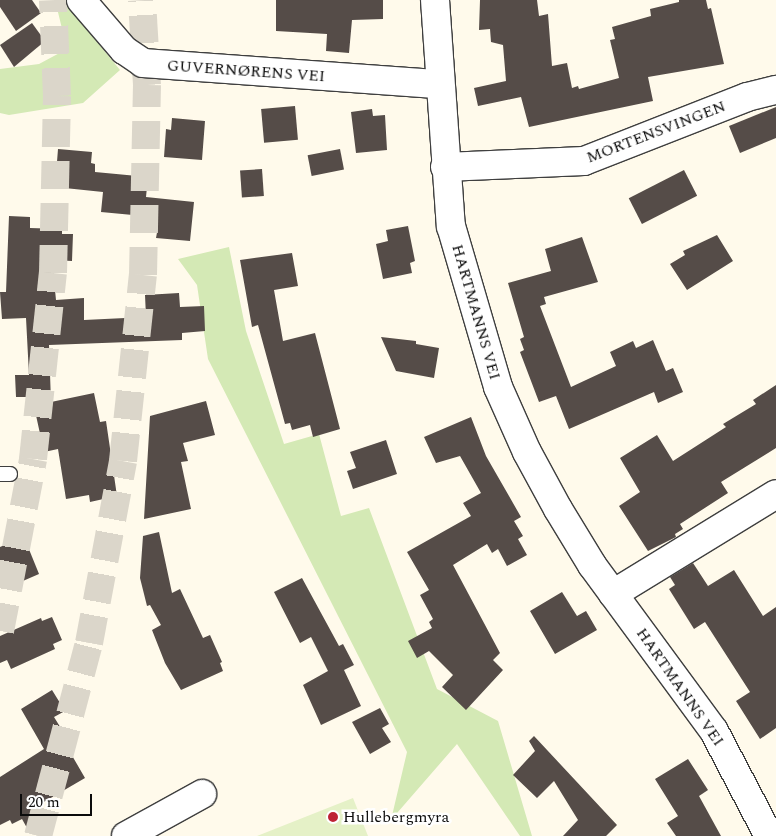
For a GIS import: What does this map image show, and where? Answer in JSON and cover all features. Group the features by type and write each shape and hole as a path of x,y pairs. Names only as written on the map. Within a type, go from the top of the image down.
{"street":[{"name":"GUVERNØRENS VEI","path":"81,0 124,50 143,63 439,84"},
{"name":"HARTMANNS VEI","path":"435,0 439,84 451,226 498,387 558,509 614,594 714,731 769,836"},
{"name":"MORTENSVINGEN","path":"445,167 584,161 747,97 776,90"},
{"path":"614,594 776,494"},
{"path":"126,836 202,794"}],"green space":[{"path":"55,0 63,0 120,70 83,103 9,115 0,113 0,69 39,64 67,49"},
{"path":"229,247 246,331 284,444 319,434 341,516 369,508 437,689 498,721 532,836 520,836 457,744 391,820 407,752 208,359 197,285 178,259"},
{"name":"Hullebergmyra","path":"353,798 368,836 257,836"}],"building":[{"path":"0,0 32,0 41,13 16,31 0,7"},
{"path":"276,0 383,0 383,19 352,20 349,53 326,51 327,34 276,31"},
{"path":"480,0 537,0 539,16 548,14 552,66 567,63 572,88 578,86 579,89 619,78 610,40 615,39 612,27 651,16 650,9 679,2 679,0 706,0 708,9 711,8 724,64 648,77 653,101 529,127 521,97 478,106 474,88 506,81 503,45 491,42 490,29 479,30"},
{"path":"32,23 45,41 14,67 0,45"},
{"path":"295,106 298,140 264,143 261,109"},
{"path":"776,107 776,138 740,153 729,126"},
{"path":"372,109 373,116 385,115 387,150 356,153 351,112"},
{"path":"172,118 205,121 202,160 164,157 166,129 171,130"},
{"path":"58,149 92,152 91,163 95,164 95,172 148,177 146,197 194,202 190,241 156,238 158,227 153,226 154,217 101,212 103,192 55,187"},
{"path":"340,149 344,170 312,176 308,155"},
{"path":"262,169 264,196 242,197 240,171"},
{"path":"684,170 697,196 642,224 629,198"},
{"path":"9,216 30,217 30,228 62,229 62,234 73,234 72,261 52,260 56,300 84,298 84,320 146,317 145,295 179,293 180,307 204,306 205,331 182,333 182,340 49,345 51,402 94,393 100,422 106,421 117,496 90,502 89,495 66,499 58,449 44,452 32,397 16,397 15,375 29,375 26,318 2,319 0,292 6,292"},
{"path":"408,226 415,261 410,263 412,273 383,279 376,244 388,241 386,230"},
{"path":"717,235 733,261 687,290 670,264 685,255 683,251"},
{"path":"582,237 598,282 544,297 546,304 540,306 571,387 616,366 610,352 633,341 636,348 653,340 666,371 673,368 683,392 658,403 654,392 569,429 556,396 539,402 520,352 524,350 520,339 524,337 508,283 551,271 545,249"},
{"path":"292,253 298,286 274,290 283,341 315,333 340,429 313,437 310,425 292,430 290,423 285,424 258,325 252,327 240,260"},
{"path":"381,337 416,341 416,344 439,348 434,378 396,371"},
{"path":"776,385 776,448 721,482 728,493 680,524 683,529 675,534 676,537 648,551 619,506 640,492 620,458 657,435 673,461 726,427 723,424 756,404 753,400"},
{"path":"206,401 215,435 183,443 188,461 181,462 191,509 144,519 150,416"},
{"path":"471,417 486,456 521,517 514,521 523,536 518,539 527,555 507,566 498,549 492,553 487,544 453,565 500,653 493,660 503,670 466,710 442,687 453,675 429,651 417,658 408,641 432,628 429,622 433,619 420,595 429,590 407,552 471,516 463,503 481,493 460,456 436,463 424,437"},
{"path":"386,440 397,474 353,489 347,471 356,468 350,452"},
{"path":"159,532 172,593 180,589 203,638 210,635 222,662 220,663 223,671 181,690 165,663 152,630 161,625 150,605 147,606 140,578 143,536"},
{"path":"24,537 39,574 9,587 0,565 0,547"},
{"path":"693,563 708,586 734,570 763,616 776,607 776,728 760,739 736,701 750,692 705,622 694,629 669,589 675,585 670,577"},
{"path":"302,578 339,646 343,644 354,665 344,670 361,706 321,725 303,685 328,671 311,637 300,643 274,592"},
{"path":"562,592 577,616 586,611 597,630 555,654 530,611"},
{"path":"52,617 62,640 53,644 55,649 11,669 7,660 0,663 0,636 41,618 42,621"},
{"path":"52,690 65,711 54,717 67,738 63,740 85,778 37,806 44,817 27,828 22,819 12,824 10,820 0,825 0,777 44,749 21,709"},
{"path":"380,708 389,724 382,728 391,742 370,754 352,722"},
{"path":"534,736 617,825 606,836 563,836 578,820 554,781 537,798 513,775 535,751 529,741"},
{"path":"688,759 708,790 699,796 721,836 676,836 667,823 678,816 655,779"}],"tunnel":[{"path":"0,631 33,459 53,273 57,96 53,0"},
{"path":"38,836 89,643 123,461 143,275 147,85 142,0"}],"place":[{"name":"Hullebergmyra","path":"333,817"}]}
